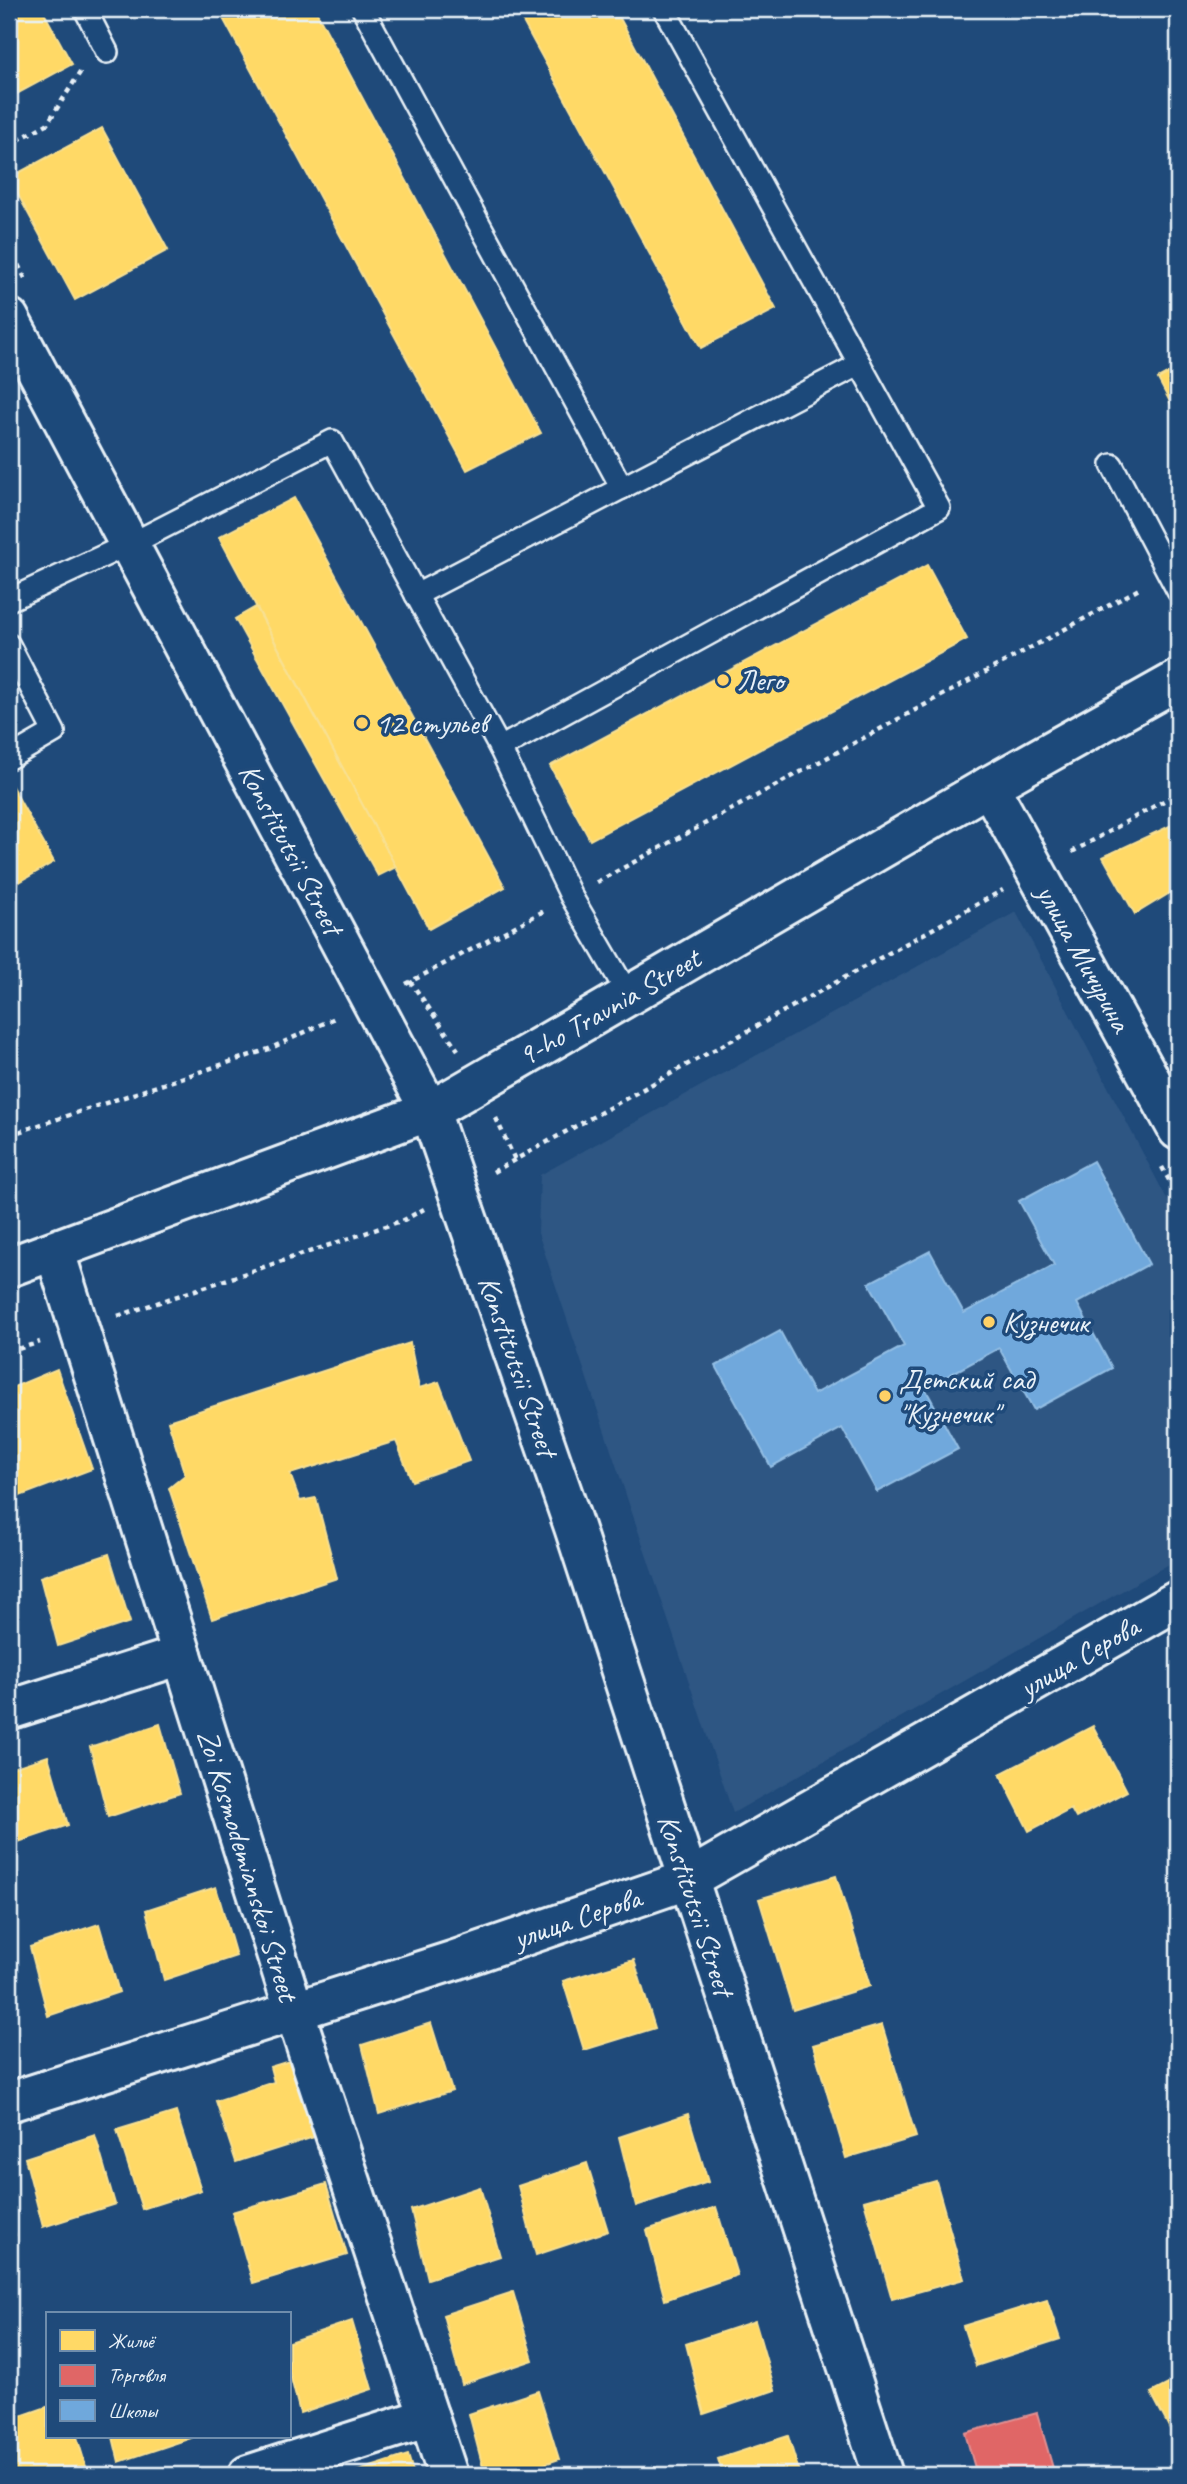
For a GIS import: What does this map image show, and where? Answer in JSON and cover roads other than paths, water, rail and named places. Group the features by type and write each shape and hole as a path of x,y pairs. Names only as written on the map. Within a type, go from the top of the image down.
{"street":[{"name":"Konstitutsii Street","path":"9,318 430,1111 574,1527 883,2475"},
{"name":"9-ho Travnia Street","path":"9,1267 430,1111 989,786 1178,680"},
{"name":"улица Мичурина","path":"989,786 1178,1130"},
{"name":"Zoi Kosmodemianskoi Street","path":"55,1252 294,2010 448,2475"},
{"name":"улица Серова","path":"9,2102 455,1960 687,1880 1178,1600"},
{"path":"9,1710 183,1655"},
{"path":"248,2475 429,2417"}],"lane":[{"path":"85,9 107,52"},
{"path":"363,9 622,488"},
{"path":"500,748 939,508 664,9"},
{"path":"416,595 860,364"},
{"path":"9,600 129,545 332,441 500,748 571,896 629,996"},
{"path":"1112,465 1173,582"},
{"path":"9,645 54,732 9,758"}],"place":[{"name":"Лего","path":"723,680"},
{"name":"12 стульев","path":"362,723"},
{"name":"Кузнечик","path":"989,1322"},
{"name":"Детский сад \"Кузнечик\"","path":"885,1396"}]}
